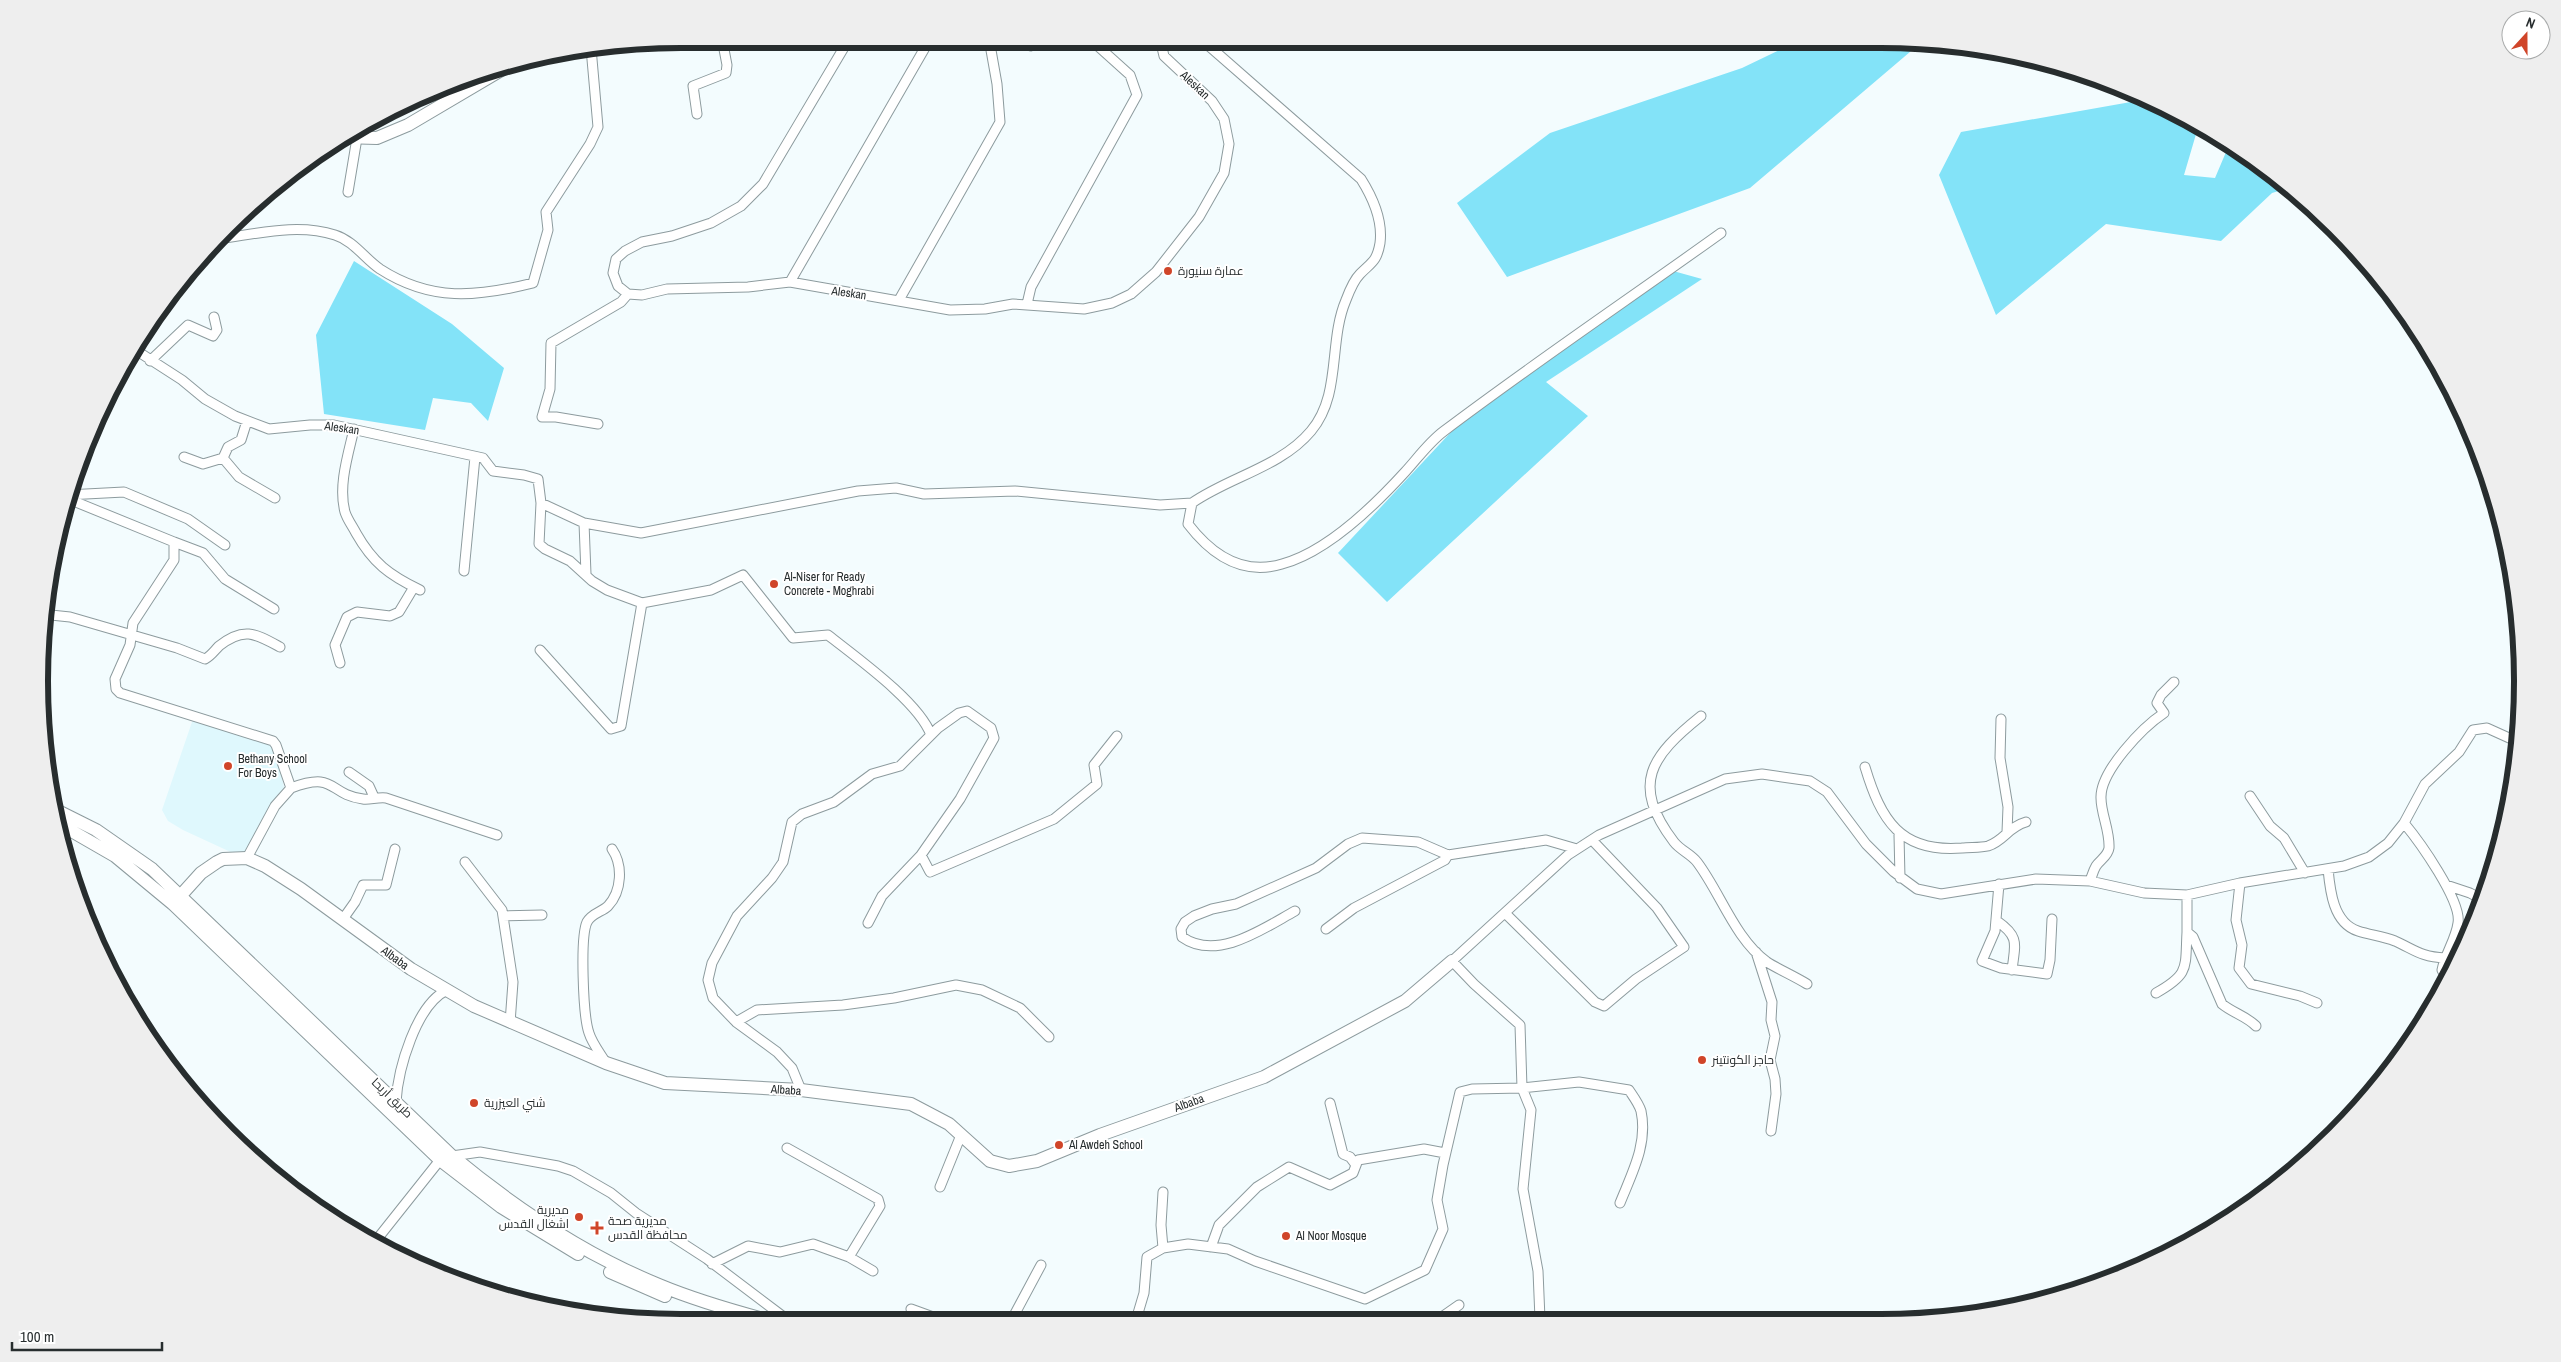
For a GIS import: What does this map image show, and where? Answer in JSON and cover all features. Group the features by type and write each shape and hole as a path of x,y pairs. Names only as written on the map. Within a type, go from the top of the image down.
{"main road":[{"path":"357,137 377,138 408,125 488,78"},
{"name":"طريق أريحا","path":"62,813 96,830 128,850 440,1160 501,1207 539,1232 602,1268 648,1290 717,1314"},
{"name":"طريق أريحا","path":"65,827 115,856 177,900 452,1156 506,1198 598,1257 658,1285 744,1314"},
{"name":"Albaba","path":"177,900 201,873 216,862 223,859 247,858 265,866 302,889 410,969 510,1023 606,1063 664,1083 801,1090 912,1104 949,1124 990,1162 1009,1166 1037,1161 1100,1135 1264,1076 1405,1001 1452,961"}],"street":[{"path":"697,114 693,86 726,73 727,65 724,48"},
{"path":"598,424 556,417 542,417 550,389 551,343 621,302 628,294 618,286 613,273 616,260 625,251 642,242 672,236 711,223 741,206 763,184 844,48"},
{"path":"790,282 925,48"},
{"path":"899,300 1000,122 997,84 991,48"},
{"path":"1027,304 1031,287 1137,95 1130,75 1100,48"},
{"name":"Aleskan","path":"628,294 642,295 667,289 748,287 790,282 832,291 899,300 950,310 985,309 1027,304 1084,308 1112,302 1131,294 1156,272 1200,217 1224,173 1229,144 1224,119 1212,101 1164,56 1162,48"},
{"path":"930,735 927,726 916,710 828,635 793,638 743,575 711,590 642,602 607,590 570,561 545,550 539,544 541,503 584,523 641,533 858,491 896,488 924,494 1016,491 1160,505 1192,503 1208,492 1269,462 1298,445 1312,430 1322,412 1334,373 1335,340 1345,301 1359,275 1375,261 1380,242 1379,217 1371,195 1361,179 1211,48"},
{"path":"230,236 294,228 319,230 337,235 354,244 366,258 381,269 406,282 432,292 449,295 488,293 533,283 548,230 546,212 590,144 598,127 592,54"},
{"path":"348,192 349,141"},
{"path":"1192,503 1188,524 1203,543 1225,559 1256,568 1282,564 1313,550 1352,524 1441,432 1721,233"},
{"path":"150,361 188,325 213,336 218,330 214,317"},
{"name":"Aleskan","path":"139,353 182,380 205,400 247,421 270,429 334,425 483,458 492,471 524,475 538,480 541,503"},
{"path":"184,457 203,464 222,458 228,447 241,440 247,421"},
{"path":"340,663 335,645 347,617 357,612 390,616 399,612 417,589 397,579 378,565 363,545 345,512 343,482 354,429"},
{"path":"464,571 474,457"},
{"path":"222,458 239,477 275,498"},
{"path":"75,496 124,492 188,519 225,545"},
{"path":"74,500 203,553 225,579 274,609"},
{"path":"584,523 586,574"},
{"path":"174,542 174,560 133,623 127,655 115,679 116,689 120,693 273,741 291,788"},
{"path":"540,650 611,729 621,726 642,602"},
{"path":"51,616 58,615 91,622 131,637 177,648 205,659 220,645 246,632 257,635 280,647"},
{"path":"2090,881 2096,866 2105,857 2109,848 2100,796 2107,776 2132,740 2144,727 2164,713 2157,703 2161,695 2174,682"},
{"path":"801,1090 792,1068 777,1052 736,1022 713,998 708,980 712,962 737,916 772,878 783,862 792,822 802,814 834,802 872,774 900,766 930,735 959,713 967,710 980,718 994,732 994,738 960,799 921,855 882,896 868,923"},
{"path":"1702,716 1672,740 1652,772 1650,789 1659,820 1676,845 1696,860 1734,923 1756,952 1767,962 1806,984"},
{"path":"2001,719 2000,758 2008,807 2007,832"},
{"path":"1540,1314 1538,1271 1523,1189 1531,1110 1522,1088 1520,1025 1474,984 1452,961 1506,914 1568,855 1592,840 1655,809 1725,779 1762,774 1810,781 1827,792 1866,844 1900,878 1917,889 1940,894 2036,879 2090,881 2144,893 2187,895 2240,883 2328,869 2369,857 2388,843 2404,823 2425,784 2459,752 2473,730 2487,728 2510,739"},
{"path":"921,855 930,872 1054,819 1097,784 1094,765 1117,736"},
{"path":"1865,767 1872,791 1886,820 1899,835 1935,848 1950,849 1988,846 2014,825 2026,822"},
{"path":"349,772 369,786 374,797"},
{"path":"247,858 275,806 291,788 311,780 321,780 364,799 374,797 421,809 497,835"},
{"path":"2250,796 2270,826 2284,838 2305,873"},
{"path":"2404,823 2416,838 2446,886 2459,918 2458,926 2444,958 2443,971"},
{"path":"1899,835 1900,878"},
{"path":"1296,911 1243,940 1210,946 1192,944 1182,937 1181,930 1185,922 1194,916 1212,909 1236,904 1316,868 1348,844 1362,838 1418,842 1448,855 1546,840 1578,849"},
{"path":"1506,914 1595,1002 1604,1006 1636,979 1684,947 1657,908 1592,840"},
{"path":"343,920 355,902 363,884 386,885 395,848"},
{"path":"606,1063 589,1033 584,998 584,942 588,922 592,916 607,907 618,889 618,858 612,849"},
{"path":"1326,929 1354,908 1445,860 1448,855"},
{"path":"465,862 502,910 513,982 510,1023"},
{"path":"2328,869 2331,896 2344,922 2355,930 2378,935 2426,957 2444,958"},
{"path":"2240,883 2236,920 2242,945 2239,968 2251,984 2300,996 2317,1003"},
{"path":"1998,884 1995,931 1982,961 2012,970 2047,974 2050,960 2052,919"},
{"path":"2446,886 2475,897"},
{"path":"2156,993 2176,982 2183,971 2187,932 2187,895"},
{"path":"503,916 542,915"},
{"path":"1997,921 2011,931 2015,942 2012,970"},
{"path":"2187,932 2193,937 2222,1004 2229,1010 2245,1016 2256,1026"},
{"path":"1756,952 1772,1002 1771,1020 1775,1036 1770,1060 1775,1079 1776,1094 1771,1131"},
{"path":"736,1022 757,1010 894,998 956,985 982,990 1020,1008 1050,1037"},
{"path":"396,1102 397,1084 418,1020 436,996 447,990"},
{"path":"1138,1314 1144,1293 1147,1257 1163,1248 1188,1244 1228,1249 1255,1261 1365,1299 1425,1270 1443,1229 1437,1200 1445,1153 1460,1092 1472,1089 1522,1088 1579,1082 1630,1090 1641,1110 1640,1156 1620,1202"},
{"path":"1330,1103 1344,1154 1350,1157 1356,1166"},
{"path":"940,1187 961,1135"},
{"path":"787,1148 878,1199 880,1206 849,1257"},
{"path":"1211,1247 1219,1225 1257,1187 1289,1167 1330,1185 1354,1173 1358,1160 1424,1148 1445,1153"},
{"path":"378,1237 440,1160 452,1156 480,1152 558,1166 573,1171 611,1193 636,1213 712,1264 780,1314"},
{"path":"1163,1192 1161,1225 1163,1248"},
{"path":"712,1264 748,1246 780,1252 813,1244 849,1257 873,1272"},
{"path":"1015,1314 1041,1265"},
{"path":"1446,1314 1459,1305"},
{"path":"911,1309 925,1314"}],"shaded area":[{"path":"1783,48 1914,49 1750,188 1507,277 1457,203 1550,133 1742,68"},
{"path":"2134,101 2197,132 2184,175 2215,178 2227,151 2281,190 2272,193 2221,241 2106,224 1996,315 1939,175 1961,132"},
{"path":"354,261 452,324 504,368 488,421 471,403 433,398 425,430 324,414 316,335"},
{"path":"1666,269 1702,279 1546,382 1588,416 1387,602 1338,553 1480,401"},
{"name":"Bethany School For Boys","path":"193,719 274,744 284,787 268,809 261,827 246,853 235,854 183,830 168,821 162,810"}],"place":[{"name":"عمارة سنيورة","path":"1168,271"},
{"name":"Al-Niser for Ready Concrete - Moghrabi","path":"774,584"},
{"name":"Bethany School For Boys","path":"228,766"},
{"name":"حاجز الكونتينر","path":"1702,1060"},
{"name":"شني العيزرية","path":"474,1103"},
{"name":"Al Awdeh School","path":"1059,1145"},
{"name":"مديرية اشغال القدس","path":"579,1217"},
{"name":"مديرية صحة محافظة القدس","path":"597,1228"},
{"name":"Al Noor Mosque","path":"1286,1236"}]}
